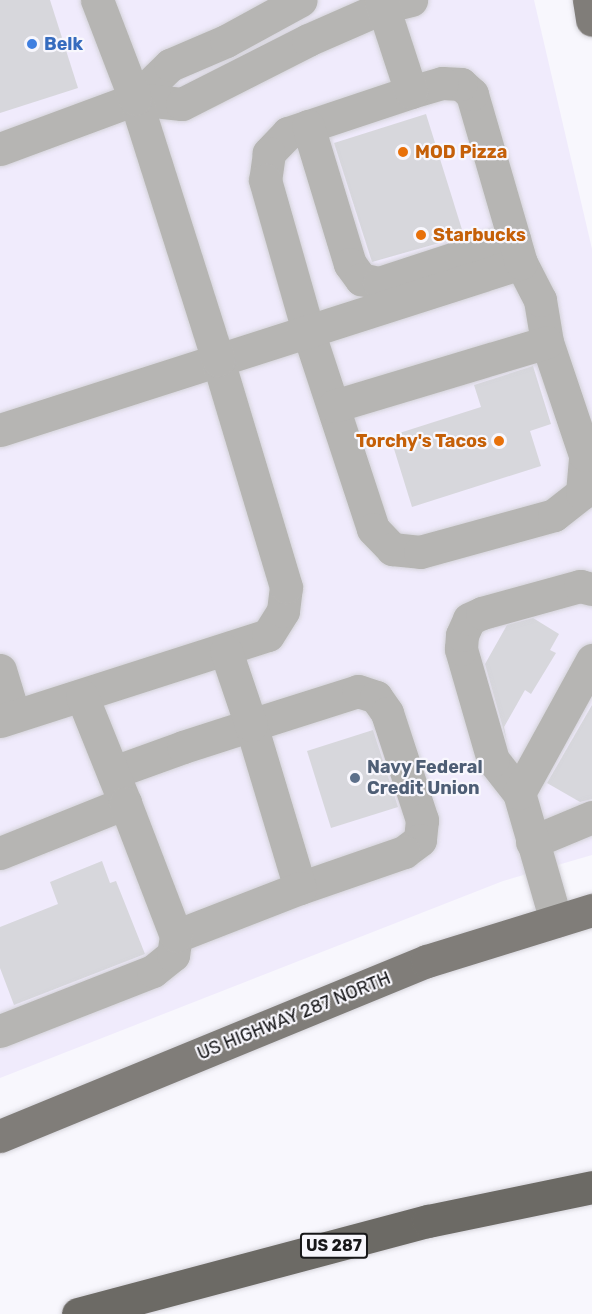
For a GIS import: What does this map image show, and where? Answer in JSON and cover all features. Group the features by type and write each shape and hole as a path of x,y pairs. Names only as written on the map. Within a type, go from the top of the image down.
{"highway":[{"name":"US 287","path":"78,1314 428,1221 592,1187"}],"main road":[{"path":"589,0 592,20"},
{"name":"US HIGHWAY 287 NORTH","path":"0,1136 427,961 592,910"}],"lane":[{"path":"0,669 7,718 226,651 268,635 283,611 286,586 218,360 135,99 97,0"},
{"path":"0,149 135,99 170,65 226,41 301,0"},
{"path":"135,99 182,104 392,2 411,92"},
{"path":"442,82 461,84 472,94 518,251 540,300 548,342 585,455 582,493 554,515 420,552 392,549 373,529 309,334 265,180 269,153 288,133 308,126 442,82"},
{"path":"308,126 350,264 361,279 379,284 518,251"},
{"path":"0,430 218,360 309,334 518,251"},
{"path":"334,406 548,342"},
{"path":"556,921 519,793 492,760 461,649 462,636 469,619 482,613 580,586 592,589"},
{"path":"226,651 300,888"},
{"path":"519,793 592,660"},
{"path":"114,772 358,691 376,697 387,713 422,820 420,840 404,852 300,888 176,936"},
{"path":"0,1030 153,971 173,955 176,936 114,772 82,696"},
{"path":"0,853 125,803"},
{"path":"532,842 592,817"}],"shaded area":[{"path":"0,0 534,0 592,249 592,855 503,881 0,1078"}],"building":[{"name":"Belk","path":"0,0 50,0 78,88 0,113"},
{"path":"426,114 464,236 372,262 334,143"},
{"path":"533,366 551,424 530,431 541,466 412,507 390,436 481,407 474,385"},
{"path":"533,618 559,634 550,650 556,653 531,694 525,690 504,727 507,742 485,664 507,625"},
{"path":"592,705 592,799 580,802 547,783"},
{"name":"Navy Federal Credit Union","path":"373,730 398,807 331,828 307,751"},
{"path":"102,861 110,883 116,881 145,954 14,1005 0,968 0,927 58,904 50,882"}],"place":[{"name":"Belk","path":"32,44"},
{"name":"MOD Pizza","path":"403,152"},
{"name":"Starbucks","path":"421,235"},
{"name":"Torchy's Tacos","path":"499,441"},
{"name":"Navy Federal Credit Union","path":"355,778"}]}
